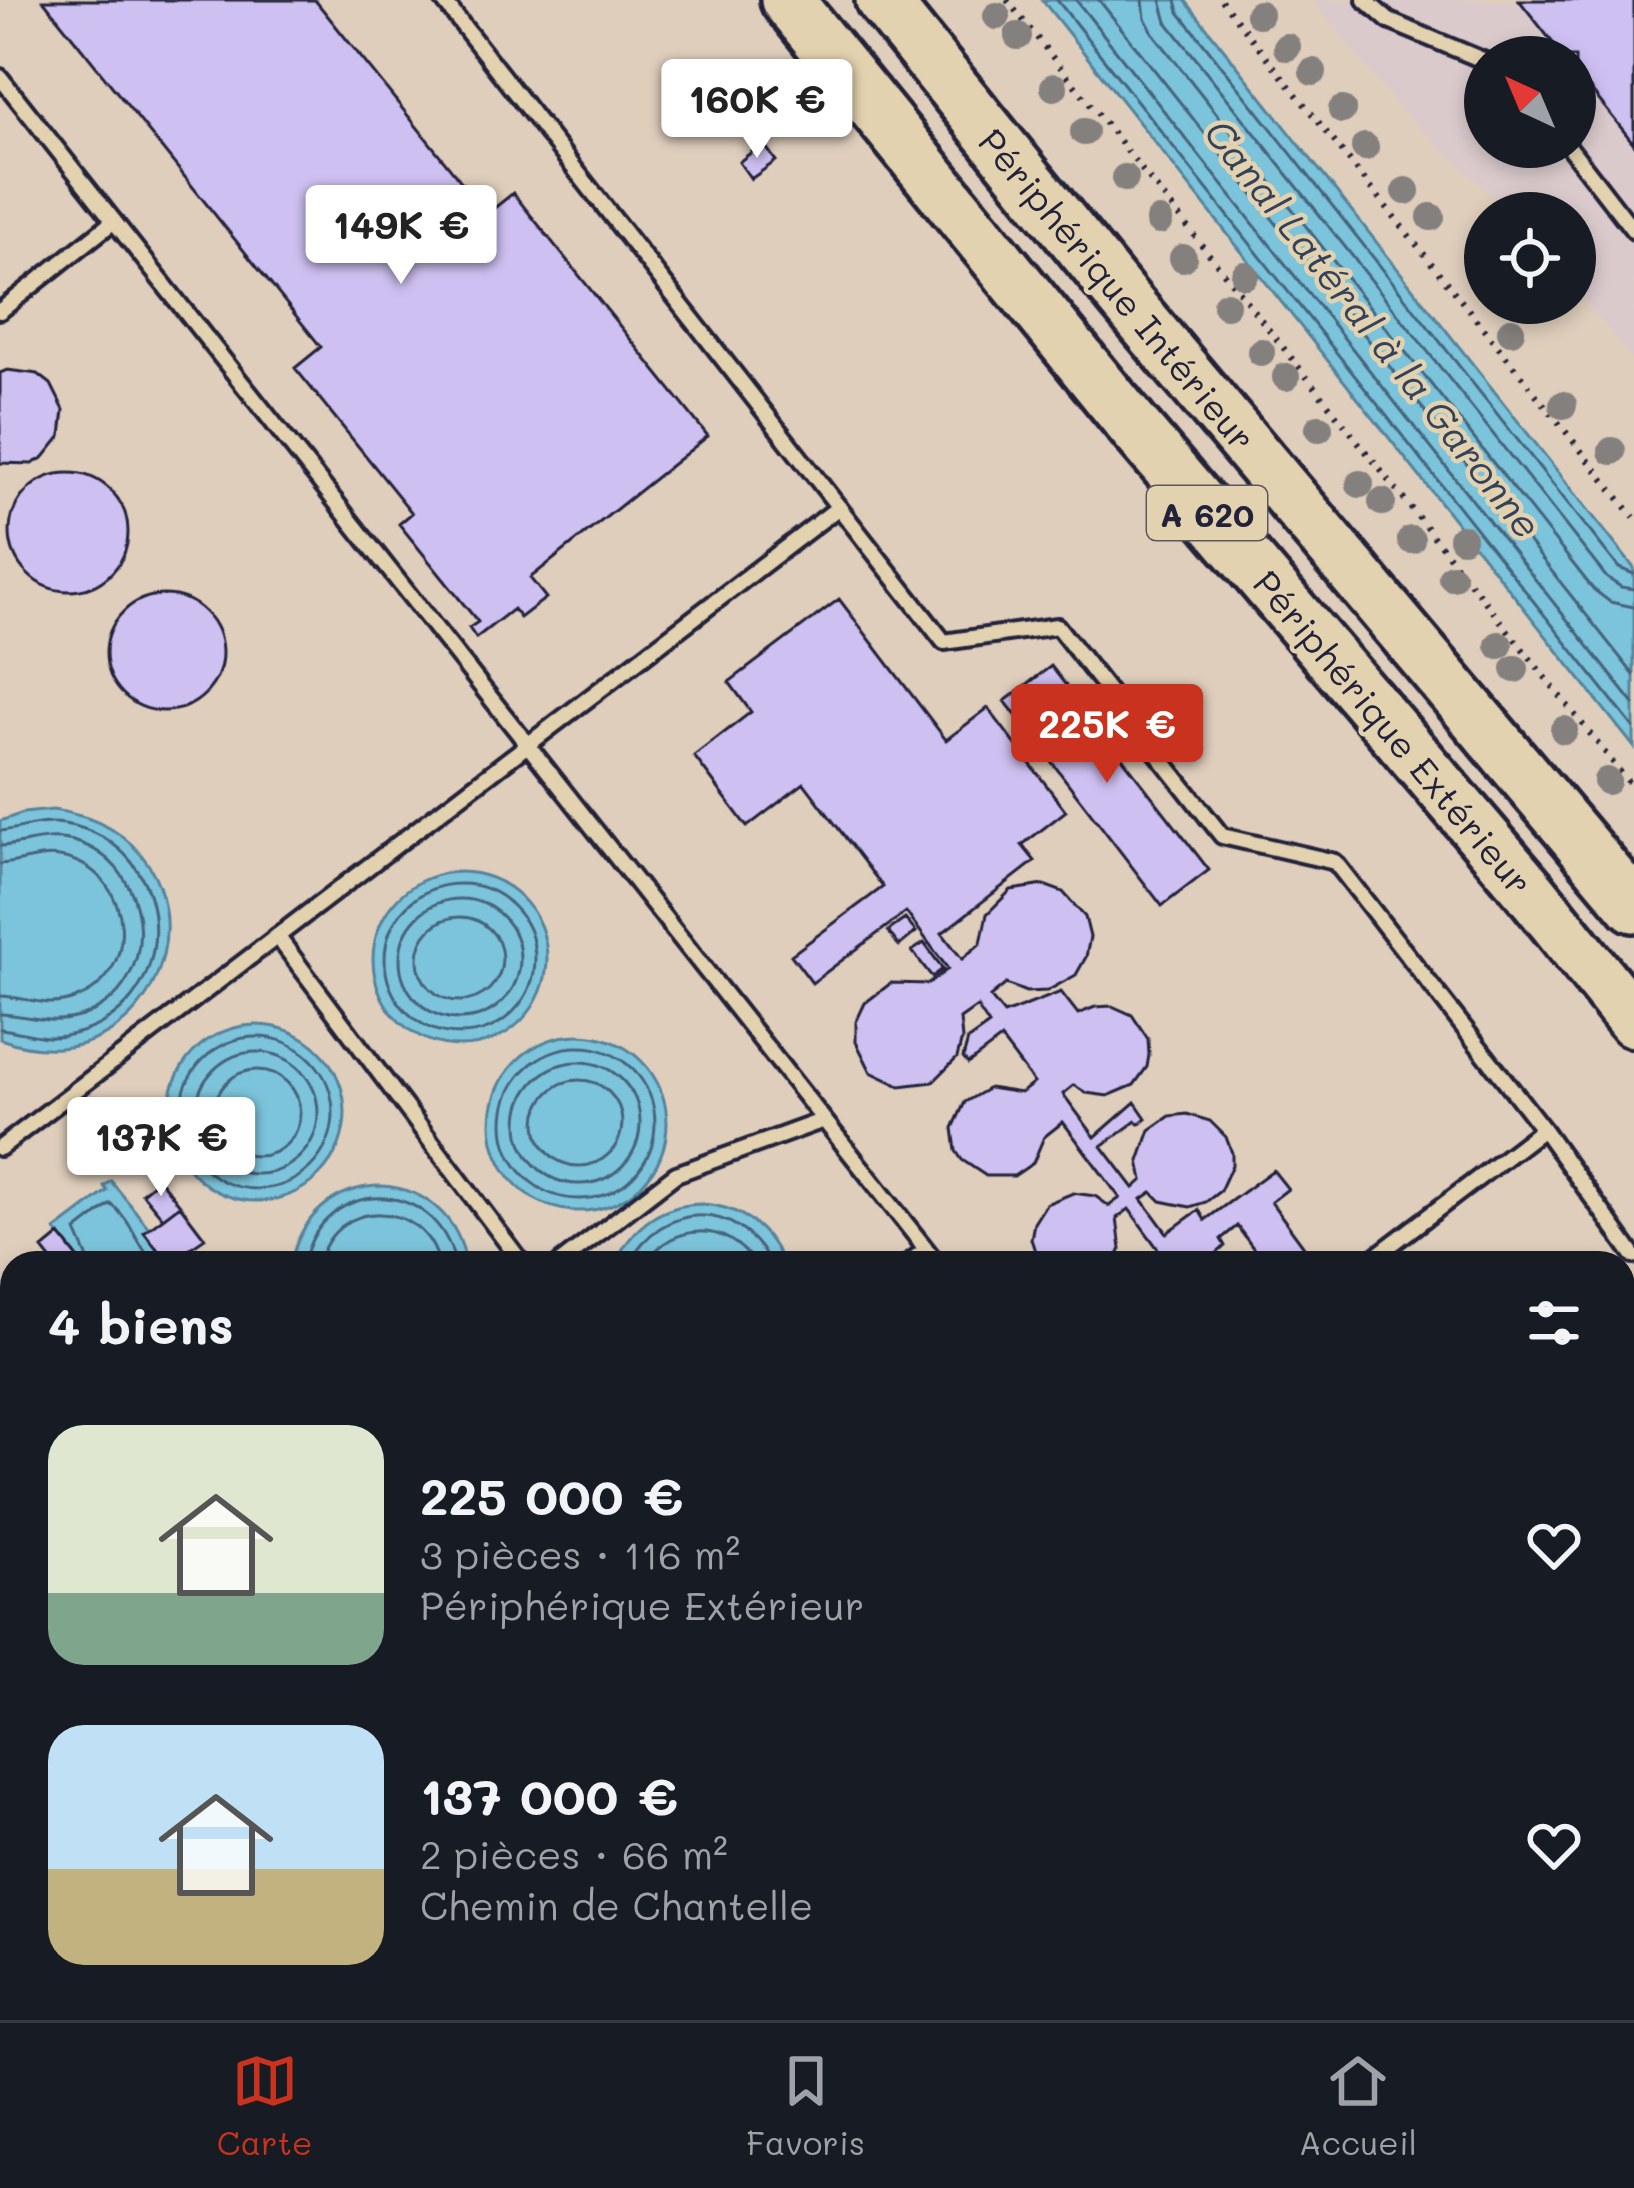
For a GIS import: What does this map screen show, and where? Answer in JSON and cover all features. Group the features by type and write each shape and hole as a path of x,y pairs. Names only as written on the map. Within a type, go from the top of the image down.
{"highway":[{"name":"Périphérique Extérieur","path":"788,0 1134,427 1530,891 1634,1021"},
{"name":"Périphérique Intérieur","path":"882,0 1123,298 1634,906"}],"lane":[{"path":"443,0 944,642 1057,626 1222,836 1335,862 1543,1129 1630,1251"},
{"path":"1365,0 1389,21 1464,53"},
{"path":"0,77 926,1250"},
{"path":"1585,168 1634,231"},
{"path":"0,311 114,221"},
{"path":"0,1148 839,507"},
{"path":"277,936 513,1251"},
{"path":"576,1251 676,1174 824,1120"},
{"path":"1383,1251 1543,1129"}],"path":[{"path":"1007,0 1634,789"},
{"path":"1221,0 1634,518"}],"shaded area":[{"path":"1313,0 1634,0 1634,361 1596,315 1596,192 1489,192 1398,107"}],"water":[{"name":"Canal Latéral à la Garonne","path":"1042,0 1185,0 1634,568 1634,747"},
{"path":"53,810 112,830 149,865 165,910 163,957 143,1000 109,1033 60,1048 0,1039 0,821"},
{"path":"460,872 493,878 522,897 541,926 547,959 541,992 522,1021 493,1040 460,1046 427,1040 398,1021 379,992 373,959 379,926 398,897 427,878"},
{"path":"257,1025 291,1031 320,1050 339,1079 345,1113 339,1147 320,1176 291,1195 257,1201 223,1195 194,1176 175,1147 169,1113 175,1079 194,1050 223,1031"},
{"path":"579,1035 613,1042 641,1061 660,1089 667,1123 660,1157 641,1185 613,1204 579,1211 545,1204 517,1185 498,1157 491,1123 498,1089 517,1061 545,1042"},
{"path":"111,1181 149,1228 145,1233 159,1251 72,1251 55,1230 107,1191 104,1186"},
{"path":"365,1187 398,1188 427,1200 448,1220 463,1251 295,1251 302,1232 322,1207"},
{"path":"688,1205 717,1206 741,1215 770,1239 776,1251 622,1251 650,1220"}],"building":[{"path":"43,0 315,0 487,214 513,193 708,436 530,578 546,598 520,618 513,609 476,638 469,628 478,622 399,524 412,513 295,368 321,347"},
{"path":"1519,0 1634,0 1634,144 1596,96 1596,36 1547,36"},
{"path":"763,143 776,161 751,179 739,162"},
{"path":"0,373 38,374 51,384 64,410 61,436 32,464 0,463"},
{"path":"69,473 92,478 111,490 123,509 128,532 123,555 111,574 92,586 69,591 46,586 27,574 15,555 10,532 15,509 27,490 46,478"},
{"path":"164,595 186,599 205,612 218,631 222,653 218,675 205,694 186,707 164,711 142,707 123,694 110,675 106,653 110,631 123,612 142,599"},
{"path":"839,599 946,740 988,708 1066,811 1022,845 1035,861 942,933 962,959 981,943 987,914 1011,890 1044,885 1063,892 1085,917 1090,937 1076,975 1047,991 1026,992 1006,984 990,997 1004,1014 1061,992 1078,1014 1112,1006 1132,1015 1148,1039 1149,1055 1134,1085 1108,1096 1086,1093 1074,1085 1063,1094 1095,1137 1135,1102 1146,1118 1102,1146 1134,1188 1143,1180 1139,1161 1150,1130 1170,1116 1187,1114 1210,1121 1226,1137 1232,1165 1220,1191 1206,1202 1190,1207 1161,1201 1152,1192 1142,1199 1167,1233 1199,1210 1205,1220 1273,1170 1288,1189 1271,1202 1307,1251 1255,1251 1237,1226 1221,1239 1225,1246 1219,1251 1160,1251 1129,1209 1117,1218 1120,1251 1035,1251 1034,1223 1046,1204 1073,1193 1095,1196 1109,1206 1120,1198 1063,1122 1044,1137 1033,1163 1014,1176 986,1176 962,1160 953,1128 965,1102 989,1088 1021,1093 1034,1083 1001,1039 968,1064 963,1058 968,1040 989,1025 977,1007 960,1019 957,1058 933,1082 900,1086 871,1072 856,1042 856,1022 865,1003 891,983 928,984 948,969 906,912 812,983 791,955 883,887 804,783 747,827 694,756 751,712 729,682"},
{"path":"1051,666 1209,870 1162,906 1005,701"},
{"path":"905,919 916,932 899,946 888,931"},
{"path":"924,943 943,969 932,977 912,951"},
{"path":"159,1179 180,1205 163,1218 142,1193"},
{"path":"180,1205 205,1238 186,1251 159,1251 144,1232"},
{"path":"60,1235 73,1251 45,1251"}]}
